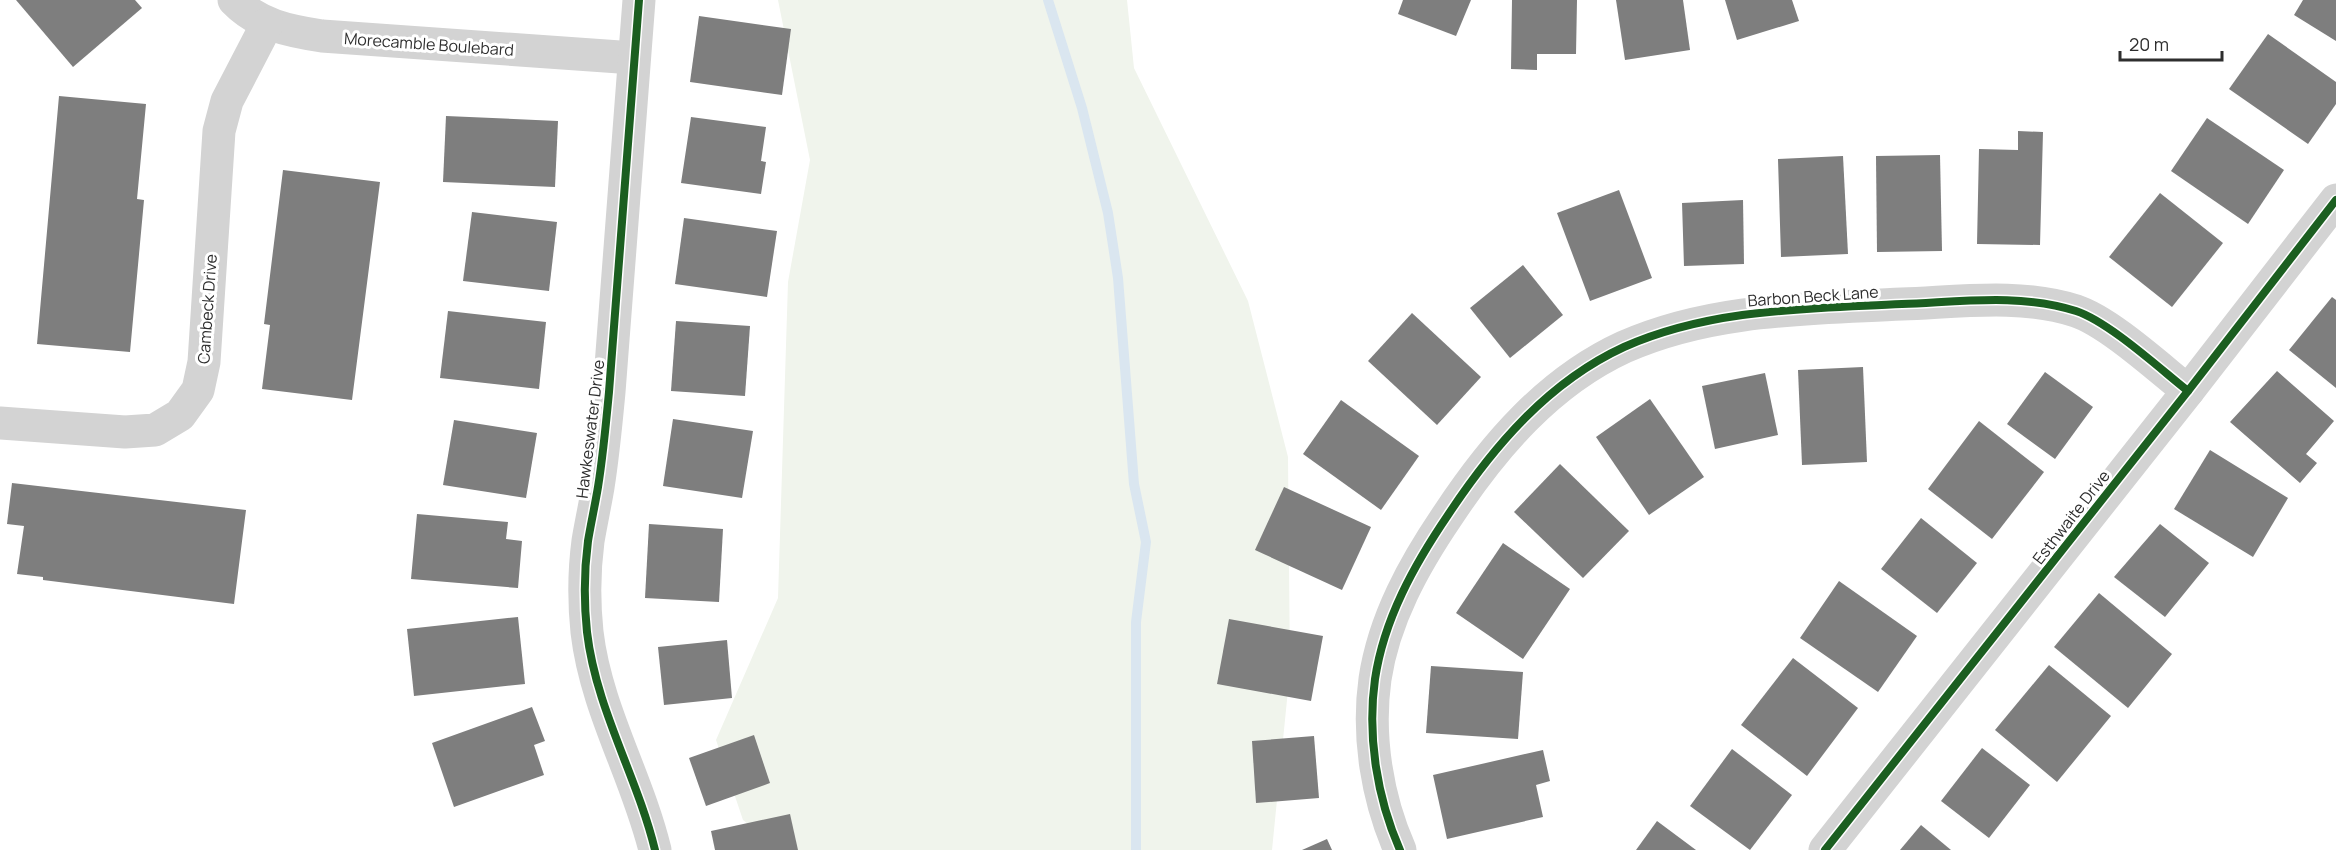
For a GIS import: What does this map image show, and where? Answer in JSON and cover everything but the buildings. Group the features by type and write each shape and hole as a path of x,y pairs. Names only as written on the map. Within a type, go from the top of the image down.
{"street":[{"name":"Morecamble Boulebard","path":"234,0 267,24 293,32 634,58"},
{"name":"Hawkeswater Drive","path":"639,0 604,447 588,542 585,587 587,633 597,683 655,850"},
{"name":"Cambeck Drive","path":"0,423 125,432 155,429 180,415 198,390 204,362 219,132 227,101 267,24"},
{"name":"Esthwaite Drive","path":"1824,850 2188,391 2336,200"},
{"name":"Barbon Beck Lane","path":"1400,850 1378,784 1372,736 1375,679 1388,628 1408,579 1477,471 1542,401 1582,371 1622,348 1695,322 1797,309 1990,300 2054,305 2080,312 2108,329 2188,391"}],"shaded area":[{"path":"778,0 1127,0 1134,68 1248,301 1288,457 1290,670 1272,850 782,850 743,820 716,740 778,598 788,282 810,160"}],"waterway":[{"path":"1048,0 1082,108 1108,213 1118,278 1134,484 1146,542 1136,622 1136,850"}],"cycle path":[{"path":"639,0 609,392 600,475 588,541 585,598 587,632 599,688 655,850"},
{"path":"1825,850 2336,200"},
{"path":"1400,850 1380,788 1372,722 1379,657 1393,614 1412,573 1448,515 1503,441 1547,398 1596,361 1657,334 1726,318 1831,307 2011,300 2055,305 2089,317 2134,347 2188,391"}]}
